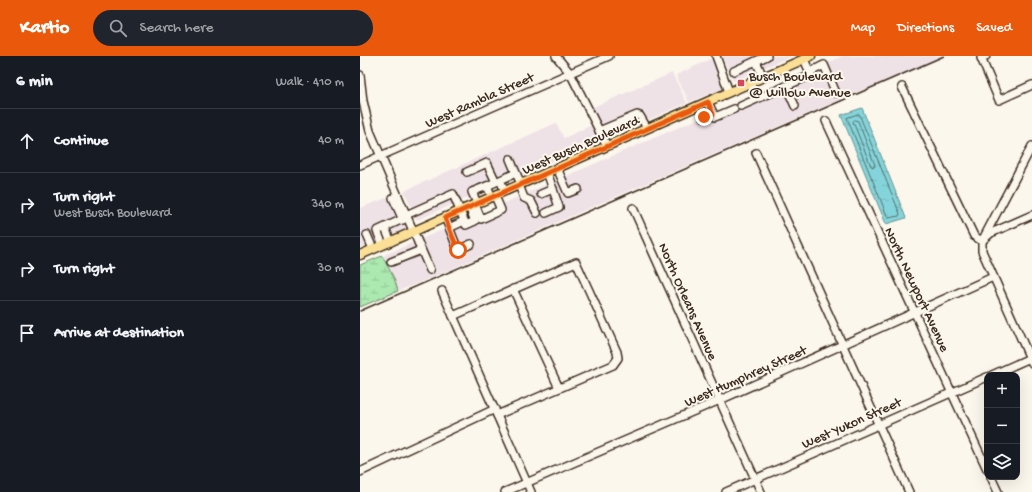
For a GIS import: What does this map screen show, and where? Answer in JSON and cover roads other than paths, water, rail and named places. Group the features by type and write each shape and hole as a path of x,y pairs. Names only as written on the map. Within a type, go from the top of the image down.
{"main road":[{"name":"West Busch Boulevard","path":"360,255 809,57"}],"street":[{"path":"556,56 570,73 607,146"},
{"name":"West Rambla Street","path":"360,165 609,56"},
{"path":"716,56 729,92"},
{"path":"734,71 767,56"},
{"path":"986,56 981,58 999,100 1032,85"},
{"path":"708,102 715,117 811,75 809,57"},
{"path":"756,61 763,77"},
{"path":"810,72 824,65 836,93"},
{"path":"360,75 363,101 370,131 398,196 405,217 414,231 430,270"},
{"path":"750,83 758,98"},
{"path":"786,86 795,106"},
{"path":"902,87 974,236 982,241"},
{"path":"704,117 713,114"},
{"path":"600,131 637,116 640,116 647,128"},
{"name":"North Newport Avenue","path":"826,121 984,462"},
{"path":"1000,372 1031,361 982,251 982,241 1031,151"},
{"path":"756,153 909,492"},
{"path":"510,159 524,198 531,201 537,214"},
{"path":"467,172 487,163 496,182 472,192 478,220"},
{"path":"557,168 568,194 578,189"},
{"path":"546,213 559,207 547,172"},
{"path":"505,191 500,180 516,173"},
{"path":"383,245 377,232 453,194 466,225 501,210 487,186"},
{"path":"541,194 553,190"},
{"name":"North Orleans Avenue","path":"633,208 761,492"},
{"path":"982,241 991,233 1032,215"},
{"path":"445,218 458,250 471,244"},
{"path":"449,228 464,221"},
{"path":"385,228 391,242"},
{"path":"367,235 373,249"},
{"path":"391,262 421,250"},
{"path":"360,472 496,412 559,388 613,365 618,358 617,352 576,262 453,316"},
{"name":"West Humphrey Street","path":"505,492 843,346 993,277"},
{"path":"513,289 559,388"},
{"path":"442,291 531,492"},
{"name":"West Yukon Street","path":"726,492 984,378"},
{"path":"992,480 998,492"}],"water":[{"path":"862,108 906,218 886,224 841,115"}],"railway":[{"path":"360,311 944,56"}],"place":[{"name":"Busch Boulevard @ Willow Avenue","path":"741,83"}]}
